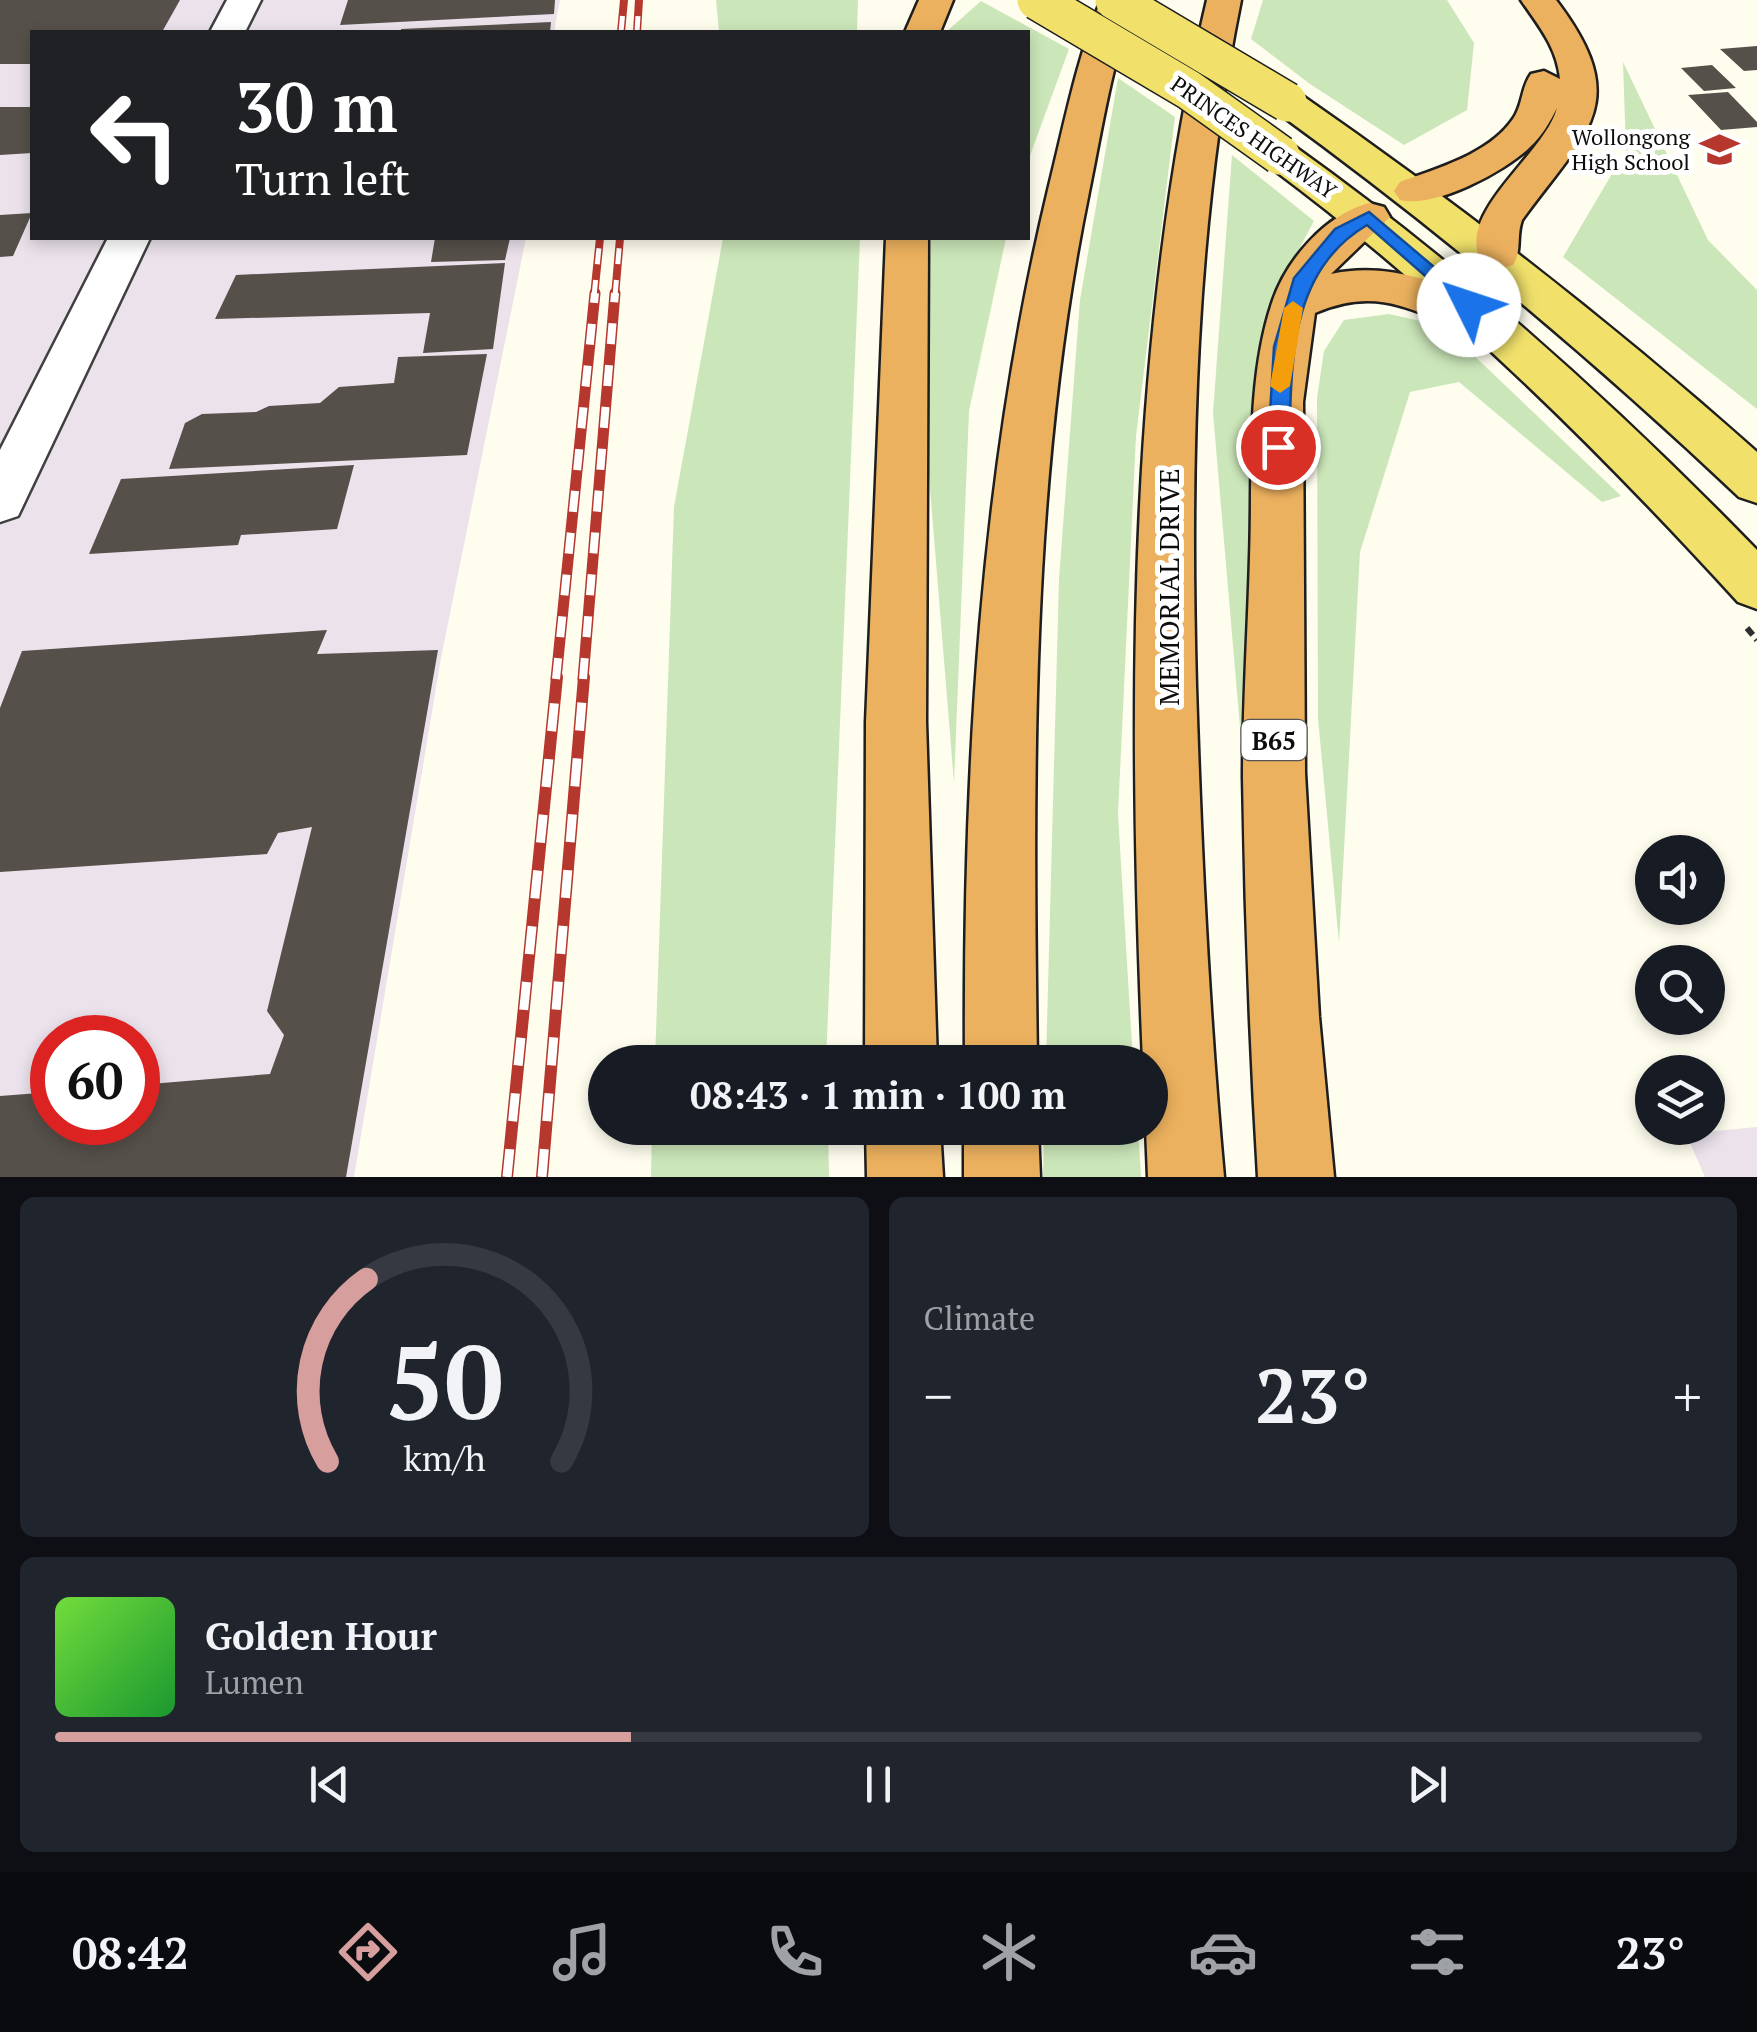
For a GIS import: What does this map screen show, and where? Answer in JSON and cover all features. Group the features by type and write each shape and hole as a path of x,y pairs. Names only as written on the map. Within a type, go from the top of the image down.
{"highway":[{"path":"896,30 898,0"},
{"path":"925,30 936,0"},
{"path":"1001,1045 1002,816 1010,604 1029,398 1058,227 1117,0"},
{"name":"MEMORIAL DRIVE","path":"1186,1177 1174,989 1166,516 1177,302 1201,115 1224,0"},
{"name":"B65","path":"1415,191 1490,158 1531,123 1544,91 1542,61 1530,31 1506,0"},
{"path":"1498,256 1496,231 1502,218 1565,135 1581,97 1582,82 1574,54 1558,24 1538,0"},
{"name":"B65","path":"1296,1177 1284,1017 1274,774 1278,402 1284,347 1304,278 1341,233 1369,217"},
{"path":"901,1045 896,722 907,240"},
{"path":"1294,304 1332,287 1382,284 1434,298 1494,326"},
{"path":"904,1145 905,1177"},
{"path":"1001,1145 1002,1177"}],"main road":[{"name":"PRINCES HIGHWAY","path":"1037,0 1189,90 1369,217 1494,326 1626,450 1757,586"},
{"name":"PRINCES HIGHWAY","path":"1117,0 1287,102 1415,191 1620,358 1757,483"},
{"name":"B65","path":"1369,217 1415,191"}],"street":[{"path":"229,30 244,0"},
{"path":"0,501 127,240"}],"shaded area":[{"path":"0,0 560,0 554,30 30,30 30,240 526,240 441,658 354,1177 0,1177"},
{"path":"1757,1127 1757,1177 1705,1177 1691,1145 1725,1145 1725,1130"}],"green space":[{"path":"716,0 858,0 857,30 719,30"},
{"path":"1263,0 1447,0 1474,43 1467,110 1404,145 1310,84 1251,39"},
{"path":"981,1 1069,49 1030,156 1030,30 948,30"},
{"path":"1623,62 1708,240 1757,290 1757,409 1563,257 1626,150"},
{"path":"1118,78 1175,117 1136,436 1118,814 1132,1045 1046,1045 1059,579 1080,300"},
{"path":"1232,155 1314,221 1273,298 1259,449 1256,913 1213,413"},
{"path":"723,240 860,240 827,1045 656,1045 674,507"},
{"path":"931,240 1006,240 969,411 954,783 922,390"},
{"path":"1389,314 1443,326 1621,496 1602,502 1459,382 1410,392 1360,552 1339,943 1318,718 1317,398 1324,351 1344,320"},
{"path":"652,1145 828,1145 829,1177 651,1177"},
{"path":"1044,1145 1139,1145 1141,1177 1043,1177"}],"building":[{"path":"0,0 180,0 163,30 30,30 30,64 0,64"},
{"path":"348,0 555,0 554,14 340,25"},
{"path":"551,22 550,30 401,29"},
{"path":"1757,46 1757,70 1744,71 1720,49"},
{"path":"1712,65 1736,88 1704,91 1681,68"},
{"path":"1728,92 1757,122 1757,127 1721,130 1688,95"},
{"path":"0,107 30,107 30,153 0,155"},
{"path":"30,213 13,256 0,257 0,215"},
{"path":"435,240 510,240 505,260 431,262"},
{"path":"505,263 493,349 423,353 430,313 215,319 236,275"},
{"path":"487,354 467,455 169,469 185,423 202,414 256,412 269,406 320,403 339,387 394,383 398,357"},
{"path":"354,465 337,529 241,535 238,545 89,554 121,479"},
{"path":"327,630 317,654 438,650 346,1177 0,1177 0,1096 30,1094 30,1145 160,1145 160,1083 270,1074 284,1035 267,1011 312,827 278,833 267,854 0,872 0,708 22,651"}],"railway":[{"path":"621,30 624,0"},
{"path":"637,30 639,0"},
{"path":"594,296 600,240"},
{"path":"615,296 620,240"},
{"path":"556,679 595,293"},
{"path":"583,679 615,293"},
{"path":"507,1177 557,677"},
{"path":"542,1177 584,677"}],"slow traffic":[{"path":"1280,386 1293,308"}],"place":[{"name":"Wollongong High School","path":"1720,149"}],"route":[{"path":"1278,447 1284,347 1294,304 1304,278 1341,233 1369,217 1469,305"}]}
